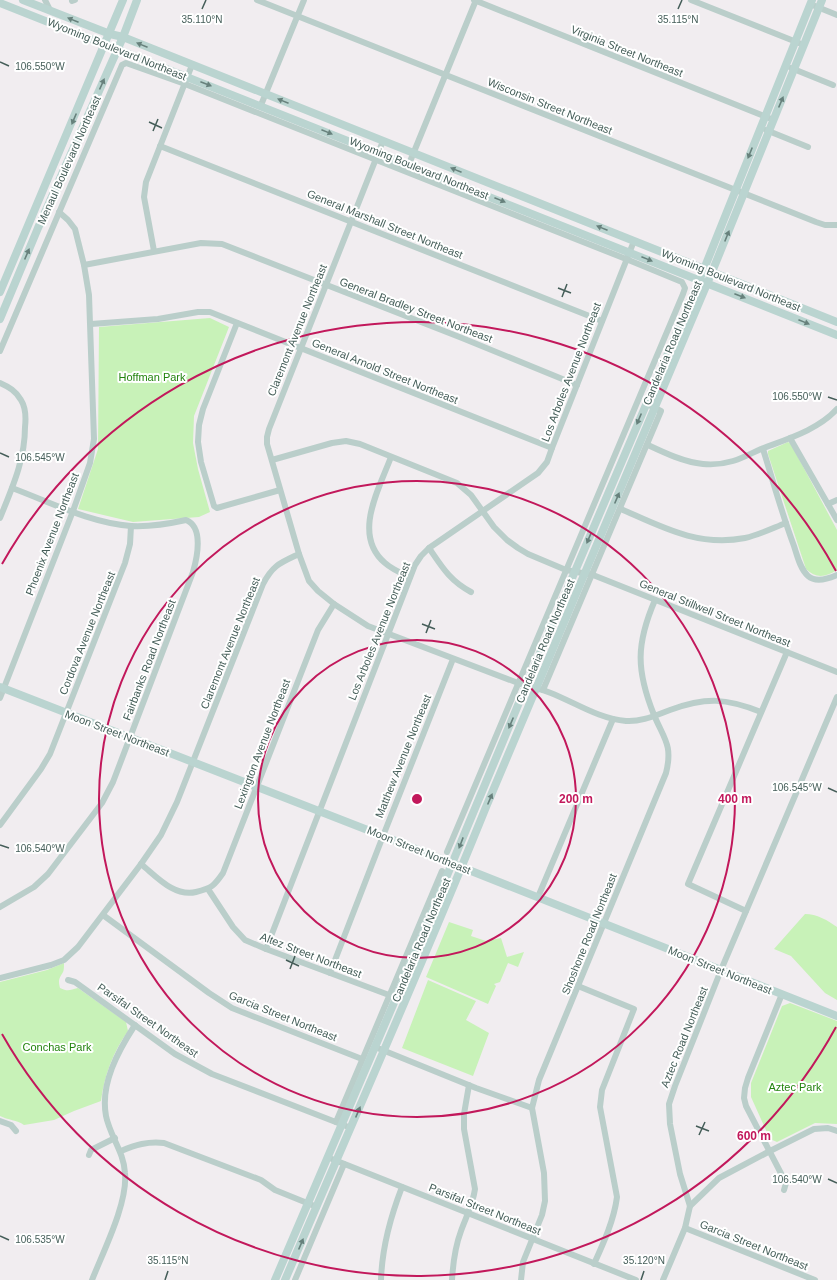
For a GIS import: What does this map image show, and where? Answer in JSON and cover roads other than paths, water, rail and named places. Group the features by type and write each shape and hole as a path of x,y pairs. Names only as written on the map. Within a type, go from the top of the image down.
{"main road":[{"name":"Wyoming Boulevard Northeast","path":"23,0 33,2 110,34 123,37 192,66 837,322"},
{"name":"Menaul Boulevard Northeast","path":"1,288 110,34 123,0"},
{"name":"Menaul Boulevard Northeast","path":"0,319 118,50 137,0"},
{"name":"Candelaria Road Northeast","path":"274,1280 328,1157 339,1123 375,1047 453,863 522,685 570,570 646,404 704,269 811,2"},
{"name":"Wyoming Boulevard Northeast","path":"0,3 105,44 186,80 260,105 377,156 410,164 628,255 708,283 837,335"},
{"name":"Candelaria Road Northeast","path":"285,1280 316,1207 340,1162 352,1128 462,867 589,574 655,408 708,283 821,4"},
{"path":"1,288 12,290"},
{"name":"Moon Street Northeast","path":"2,688 453,863 837,1016"}],"street":[{"path":"45,0 50,10"},
{"name":"Wisconsin Street Northeast","path":"257,0 816,222 825,225 837,225"},
{"path":"260,105 304,0"},
{"path":"410,164 475,0"},
{"name":"Virginia Street Northeast","path":"475,0 773,120"},
{"path":"691,0 804,45"},
{"path":"811,2 821,4 837,15"},
{"path":"0,351 122,65 129,63 186,80 628,255 682,282 685,288 683,294 570,570"},
{"path":"154,251 144,190 192,66"},
{"path":"785,66 833,85"},
{"path":"761,128 808,147"},
{"name":"Claremont Avenue Northeast","path":"0,978 51,965 64,960 78,947 141,864 161,835 177,802 263,584 269,573 279,563 299,554 267,444 267,436 300,348 383,141"},
{"name":"General Marshall Street Northeast","path":"160,146 602,321"},
{"name":"Phoenix Avenue Northeast","path":"0,698 2,688 73,511 93,450 94,439 89,295 84,265 75,228 59,212"},
{"name":"Los Arboles Avenue Northeast","path":"266,949 410,577 421,556 429,548 538,473 547,462 634,241"},
{"name":"General Bradley Street Northeast","path":"84,265 201,243 222,244 462,338 577,385"},
{"name":"General Arnold Street Northeast","path":"91,324 158,319 198,312 210,312 552,448"},
{"path":"237,323 203,409 199,425 198,442 201,462 214,506 217,508 280,490"},
{"path":"0,382 16,392 22,401 25,410 24,448 19,468 0,518"},
{"path":"589,574 621,509 661,411 646,404"},
{"path":"648,445 686,461 703,464 717,464 734,461 790,438 816,425 827,419 837,409"},
{"path":"790,438 837,520"},
{"name":"General Stillwell Street Northeast","path":"272,460 332,443 346,441 360,444 457,483 472,495 494,527 507,540 528,554 570,570 589,574 837,672"},
{"path":"763,449 801,566 809,577 820,580 836,578"},
{"path":"391,457 371,510 368,526 370,541 377,554 385,563 410,577"},
{"path":"12,488 96,519 131,526"},
{"path":"828,504 837,500"},
{"path":"621,509 682,535 710,540 730,540 746,537 786,523"},
{"name":"Fairbanks Road Northeast","path":"0,907 15,900 34,887 48,874 102,803 113,782 194,572 198,546 193,525 186,520 160,525 131,526"},
{"name":"Cordova Avenue Northeast","path":"0,825 41,769 50,754 125,563 130,544 131,526"},
{"path":"429,548 451,578 460,586 471,592"},
{"path":"299,554 309,580 318,591 334,604 368,626 522,685 540,689 613,719 628,721 642,720 696,702 718,700 741,704 761,712"},
{"name":"Shoshone Road Northeast","path":"521,1280 523,1262 542,1215 545,1201 546,1186 532,1108 539,1080 666,773 670,760 669,747 654,716 642,678 640,655 643,634 647,618 655,600"},
{"name":"Lexington Avenue Northeast","path":"208,889 218,881 223,873 318,630 334,604"},
{"path":"746,911 688,884 787,652"},
{"name":"Matthew Avenue Northeast","path":"330,973 382,836 453,659"},
{"path":"447,852 522,685"},
{"name":"Aztec Road Northeast","path":"690,1206 680,1174 670,1124 669,1104 674,1086 746,911 837,697"},
{"path":"538,897 613,719"},
{"path":"141,864 169,887 176,890 186,893 208,889"},
{"path":"339,1123 362,1059 442,871"},
{"name":"Altez Street Northeast","path":"208,889 245,940 389,995"},
{"name":"Garcia Street Northeast","path":"103,915 209,994 232,1008 362,1059"},
{"name":"Parsifal Street Northeast","path":"68,980 75,982 175,1054 212,1074 352,1128"},
{"path":"578,986 634,1009 602,1090 600,1107 617,1197 611,1223 594,1264"},
{"path":"782,994 745,1088 744,1098 746,1106 786,1183 784,1190"},
{"path":"92,1280 116,1221 123,1198 125,1185 125,1173 121,1151 106,1116 105,1096 117,1055 124,1041 135,1025"},
{"path":"375,1047 469,1085 532,1108"},
{"path":"452,1280 455,1250 474,1196 475,1189 464,1129 464,1114 469,1085"},
{"path":"0,1121 11,1125 16,1131"},
{"path":"663,1280 685,1228 690,1206 719,1178 814,1129 828,1128 837,1131"},
{"path":"89,1155 91,1150 115,1138"},
{"path":"121,1151 153,1141 164,1143 261,1180 275,1190 316,1207"},
{"name":"Parsifal Street Northeast","path":"328,1157 594,1264 618,1277 636,1280"},
{"path":"295,1280 340,1162"},
{"path":"381,1280 384,1243 393,1211 402,1187"},
{"name":"Garcia Street Northeast","path":"685,1228 815,1280"}],"park label":[{"name":"Hoffman Park","path":"152,377"},
{"name":"Conchas Park","path":"57,1047"},
{"name":"Aztec Park","path":"795,1087"}]}
